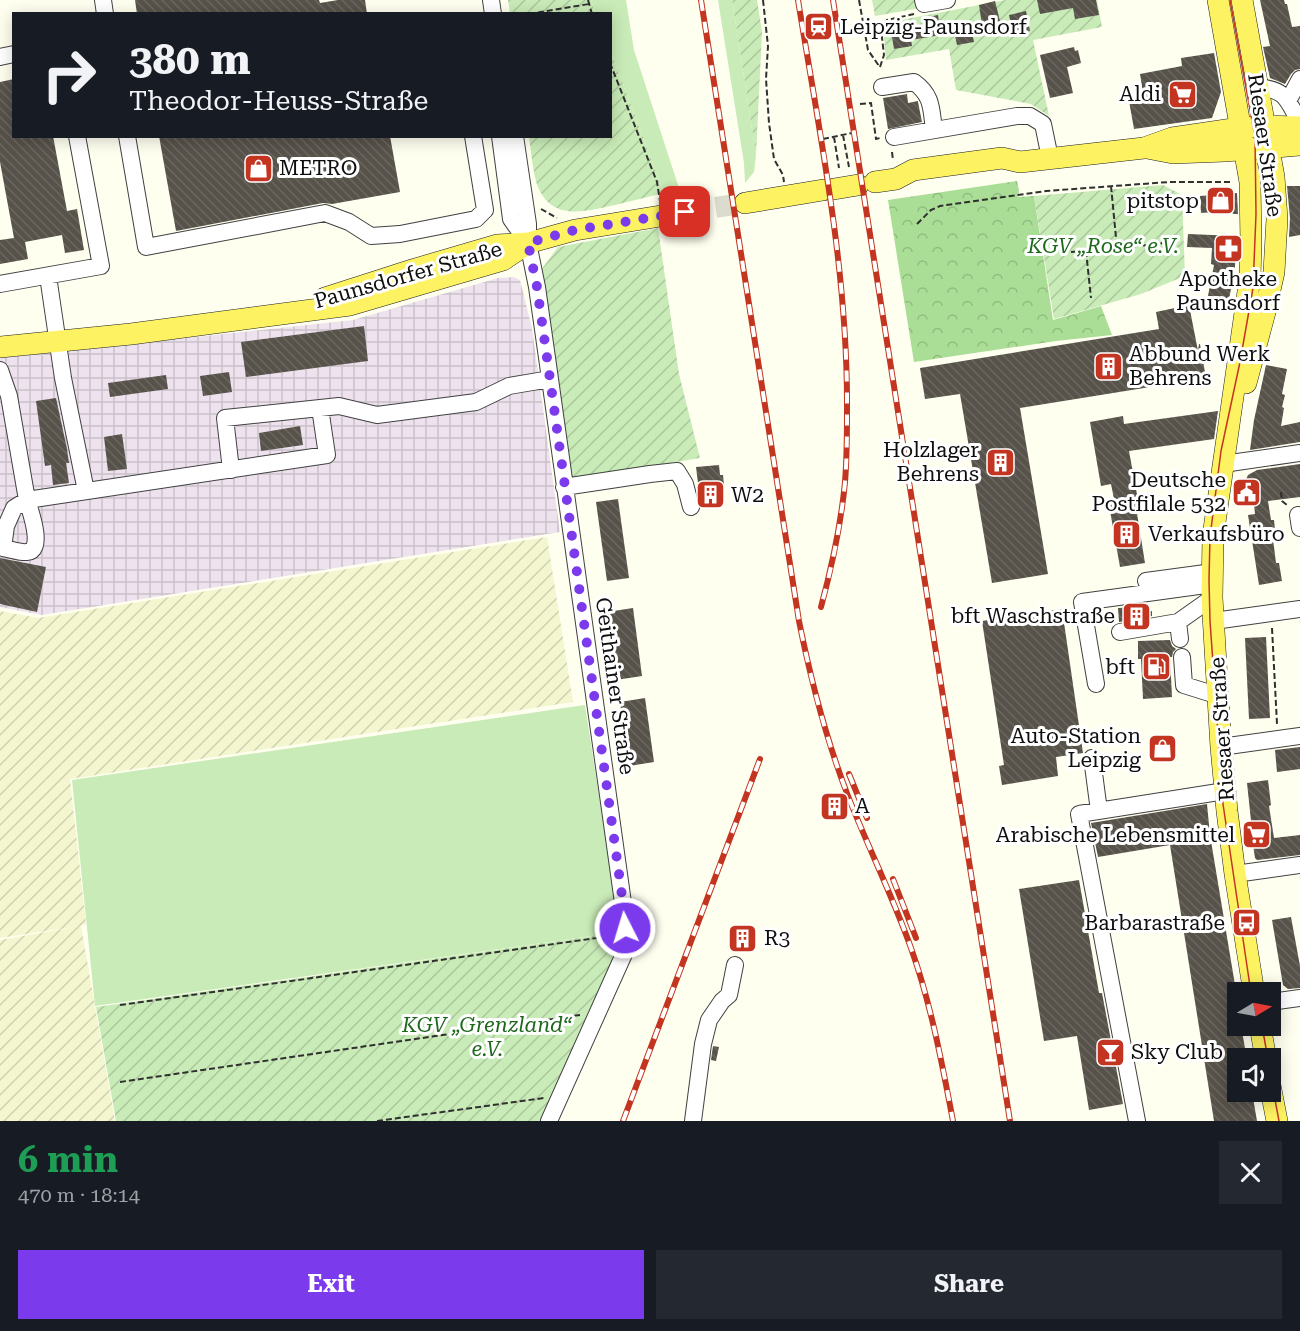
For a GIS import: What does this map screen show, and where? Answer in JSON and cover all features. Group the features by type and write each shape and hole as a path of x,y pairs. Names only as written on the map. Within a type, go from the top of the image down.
{"main road":[{"name":"Riesaer Straße","path":"1218,0 1250,182 1251,243 1250,278 1213,536 1214,621 1225,791 1235,874 1252,982"},
{"name":"Riesaer Straße","path":"1223,464 1274,272 1276,219 1274,177 1242,0"},
{"path":"745,203 785,196 832,182 895,169 916,183 953,179 1006,171 1020,162 1144,148 1172,138 1240,128 1300,125"},
{"path":"1144,148 1173,153 1300,144"},
{"name":"Paunsdorfer Straße","path":"0,347 273,315 497,245 528,243 575,230 685,212"},
{"path":"1273,1102 1277,1121"}],"street":[{"path":"923,2 947,0"},
{"path":"1288,101 1300,79"},
{"path":"882,87 914,82 929,97 934,130"},
{"path":"1258,87 1280,92 1288,101 1300,125"},
{"path":"894,136 1017,116 1030,116 1043,124 1050,158"},
{"path":"0,284 101,266 77,138"},
{"path":"127,138 146,247 325,213 349,222 371,236 400,234 476,219 485,210 473,138"},
{"name":"Geithainer Straße","path":"500,138 512,219 528,243"},
{"name":"Geithainer Straße","path":"515,138 528,224 528,243 537,287 626,934 624,954 549,1121"},
{"path":"48,276 63,378 86,491"},
{"path":"0,370 9,396 27,500 37,542 33,550 27,553 1,547 6,526 14,508 27,500 327,455 320,408"},
{"path":"231,470 225,418 339,405 377,415 476,402 509,386 550,379"},
{"path":"1223,464 1300,453"},
{"path":"564,487 677,471 685,484 691,507"},
{"path":"1146,581 1213,585"},
{"path":"1120,632 1179,631 1213,585"},
{"path":"1096,684 1082,602 1213,585"},
{"path":"1214,621 1300,609"},
{"path":"1182,657 1185,685 1219,696"},
{"path":"1221,747 1300,736"},
{"path":"1092,758 1099,811"},
{"path":"1137,1121 1079,814 1225,791"},
{"path":"1235,874 1300,865"},
{"path":"693,1121 703,1044 709,1020 729,995 735,965"},
{"path":"1281,1001 1300,998"}],"path":[{"path":"763,0 768,46 766,79 769,123 774,159 783,175 785,196"},
{"path":"860,0 868,50 880,68 884,55 882,25 887,20 919,13 923,2"},
{"path":"539,12 589,2"},
{"path":"612,68 657,182 663,216"},
{"path":"860,104 871,103 876,139 894,136"},
{"path":"823,139 852,134"},
{"path":"843,135 860,178"},
{"path":"832,182 834,137"},
{"path":"893,156 895,169"},
{"path":"917,224 931,210 940,206 1046,191 1168,182 1226,182"},
{"path":"1111,186 1117,248"},
{"path":"538,207 549,215 564,221 575,230"},
{"path":"1071,252 1160,244 1171,239"},
{"path":"1086,251 1091,298"},
{"path":"1281,492 1282,501"},
{"path":"1271,613 1277,739"},
{"path":"1267,653 1273,652"},
{"path":"1268,679 1274,678"},
{"path":"1269,708 1276,707"},
{"path":"120,1005 626,934"},
{"path":"120,1082 597,1013"},
{"path":"377,1121 560,1095"}],"shaded area":[{"path":"514,277 520,280 532,328 560,532 42,615 0,607 0,357 353,320 498,278"}],"green space":[{"path":"508,0 591,0 595,12 510,12"},
{"path":"591,0 626,0 634,50 680,191 678,193 664,193 612,55 612,12 595,12"},
{"path":"718,0 732,0 756,155 754,172 745,183 744,163"},
{"path":"732,0 757,0 762,32 756,155"},
{"path":"872,0 918,0 920,8 875,16"},
{"path":"1005,0 1097,0 1102,27 1033,40 1049,116 1031,104 956,90 949,49 886,60 883,28 891,22"},
{"path":"612,55 664,193 593,210 561,210 544,198 533,169 529,138 612,138"},
{"path":"1017,181 1018,197 1034,196 1053,320 1101,306 1112,335 914,362 888,200"},
{"name":"KGV „Rose“ e.V.","path":"1163,185 1182,195 1185,276 1141,294 1054,319 1034,196"},
{"path":"658,228 679,374 700,458 567,480 538,274 558,247"},
{"path":"547,537 573,702 70,779 86,924 81,926 115,1121 0,1121 0,940 80,926 0,938 0,611 38,618"},
{"path":"585,705 620,932 95,1006 72,780"},
{"name":"KGV „Grenzland“ e.V.","path":"620,932 613,959 543,1121 116,1121 96,1007"}],"building":[{"path":"135,0 319,0 320,3 365,0 367,12 137,12"},
{"path":"1037,0 1096,0 1099,15 1075,19 1073,8 1040,14"},
{"path":"1260,0 1284,0 1292,27 1300,26 1300,69 1291,74 1285,84 1270,78 1263,47 1270,46"},
{"path":"995,1 1000,21 982,25 979,5"},
{"path":"1026,11 1030,31 1013,35 1009,15"},
{"path":"938,15 941,35 911,40 912,46 894,49 891,31 925,25 923,18"},
{"path":"970,22 974,42 957,45 953,26"},
{"path":"1074,47 1075,51 1078,50 1081,63 1067,67 1073,93 1050,98 1040,55"},
{"name":"Aldi","path":"1214,53 1221,92 1212,118 1134,129 1129,101 1144,99 1140,74 1182,66 1181,58"},
{"path":"12,79 12,138 53,138 67,211 77,209 84,250 65,253 62,235 25,242 28,259 0,264 0,240 14,238 0,162 0,82"},
{"path":"907,94 908,103 918,101 922,122 888,129 883,98"},
{"name":"METRO","path":"159,138 390,138 400,192 332,204 323,203 176,231"},
{"path":"1287,186 1300,186 1300,235 1289,237 1290,218"},
{"path":"1237,193 1238,214 1228,211 1201,213 1200,196"},
{"path":"1188,234 1236,236 1235,267 1228,305 1207,301 1214,265 1211,264 1212,248 1187,247"},
{"path":"1189,305 1198,351 1200,344 1206,378 1020,408 1048,574 992,583 960,394 925,399 920,368 1159,329 1156,312"},
{"path":"364,326 368,361 246,377 241,342"},
{"path":"1266,365 1287,369 1282,394 1285,395 1281,426 1300,422 1300,442 1250,450 1254,420"},
{"path":"229,372 232,392 203,396 200,376"},
{"path":"166,375 168,389 110,397 108,383"},
{"path":"56,398 67,449 69,463 66,463 69,483 53,485 51,465 45,466 36,401"},
{"path":"1218,411 1214,439 1129,451 1138,500 1135,501 1145,563 1120,567 1109,505 1115,504 1111,484 1101,486 1090,422 1123,416 1124,424"},
{"path":"300,426 303,445 261,451 259,433"},
{"path":"122,434 127,469 108,471 104,437"},
{"path":"1300,464 1300,497 1268,501 1271,520 1274,520 1275,530 1272,531 1276,563 1279,563 1282,581 1259,585 1248,515 1255,514 1253,495 1241,497 1244,484 1248,475 1257,470"},
{"name":"W2","path":"719,465 720,475 723,475 724,485 721,485 723,504 701,507 696,467"},
{"path":"618,499 629,578 607,581 596,502"},
{"path":"0,558 46,567 37,612 0,604"},
{"name":"bft Waschstraße","path":"1143,607 1143,611 1152,611 1152,616 1119,622 1118,608"},
{"path":"633,608 642,676 616,680 607,612"},
{"path":"1062,609 1083,753 1056,757 1058,776 1002,785 999,766 1004,765 982,621"},
{"path":"1266,637 1270,718 1249,719 1245,638"},
{"name":"bft","path":"1170,640 1176,649 1170,657 1172,697 1143,699 1138,641"},
{"path":"645,698 654,762 629,766 620,702"},
{"path":"1300,747 1300,769 1277,772 1275,750"},
{"path":"1268,780 1274,838 1300,835 1300,855 1257,860 1255,858 1247,783"},
{"path":"1207,804 1234,982 1227,982 1227,1036 1243,1036 1245,1048 1227,1048 1227,1102 1254,1102 1257,1121 1214,1121 1170,845 1098,857 1091,823"},
{"path":"1079,880 1099,993 1102,993 1123,1104 1089,1110 1077,1036 1044,1041 1019,889"},
{"path":"1291,917 1300,966 1300,988 1288,989 1283,985 1272,920"},
{"path":"713,1046 719,1047 716,1061 711,1060"}],"tunnel":[{"path":"685,212 745,203"}],"tram line":[{"path":"1230,0 1255,137 1256,214 1253,288 1221,451 1210,537 1209,580 1223,804 1249,982"},
{"path":"1264,1036 1266,1048"},
{"path":"1275,1102 1279,1121"}],"railway":[{"path":"701,0 799,621 809,666 840,775 918,969 935,1034 953,1121"},
{"path":"798,0 838,255 846,358 845,482 836,545 821,607"},
{"path":"833,0 1010,1121"},
{"path":"623,1121 760,759"},
{"path":"849,774 867,818"},
{"path":"893,879 916,938"}],"place":[{"name":"Leipzig-Paunsdorf","path":"819,27"},
{"name":"Aldi","path":"1182,94"},
{"name":"METRO","path":"258,168"},
{"name":"pitstop","path":"1220,201"},
{"name":"Apotheke Paunsdorf","path":"1228,248"},
{"name":"Abbund Werk Behrens","path":"1108,366"},
{"name":"Holzlager Behrens","path":"1000,462"},
{"name":"Deutsche Postfilale 532","path":"1247,492"},
{"name":"W2","path":"710,495"},
{"name":"Verkaufsbüro","path":"1127,534"},
{"name":"bft Waschstraße","path":"1136,616"},
{"name":"bft","path":"1156,667"},
{"name":"Auto-Station Leipzig","path":"1162,748"},
{"name":"A","path":"834,806"},
{"name":"Arabische Lebensmittel","path":"1256,835"},
{"name":"Barbarastraße","path":"1246,923"},
{"name":"R3","path":"743,938"},
{"name":"Sky Club","path":"1110,1052"}],"route":[{"path":"625,928 537,287 528,243 575,230 685,212"}]}
